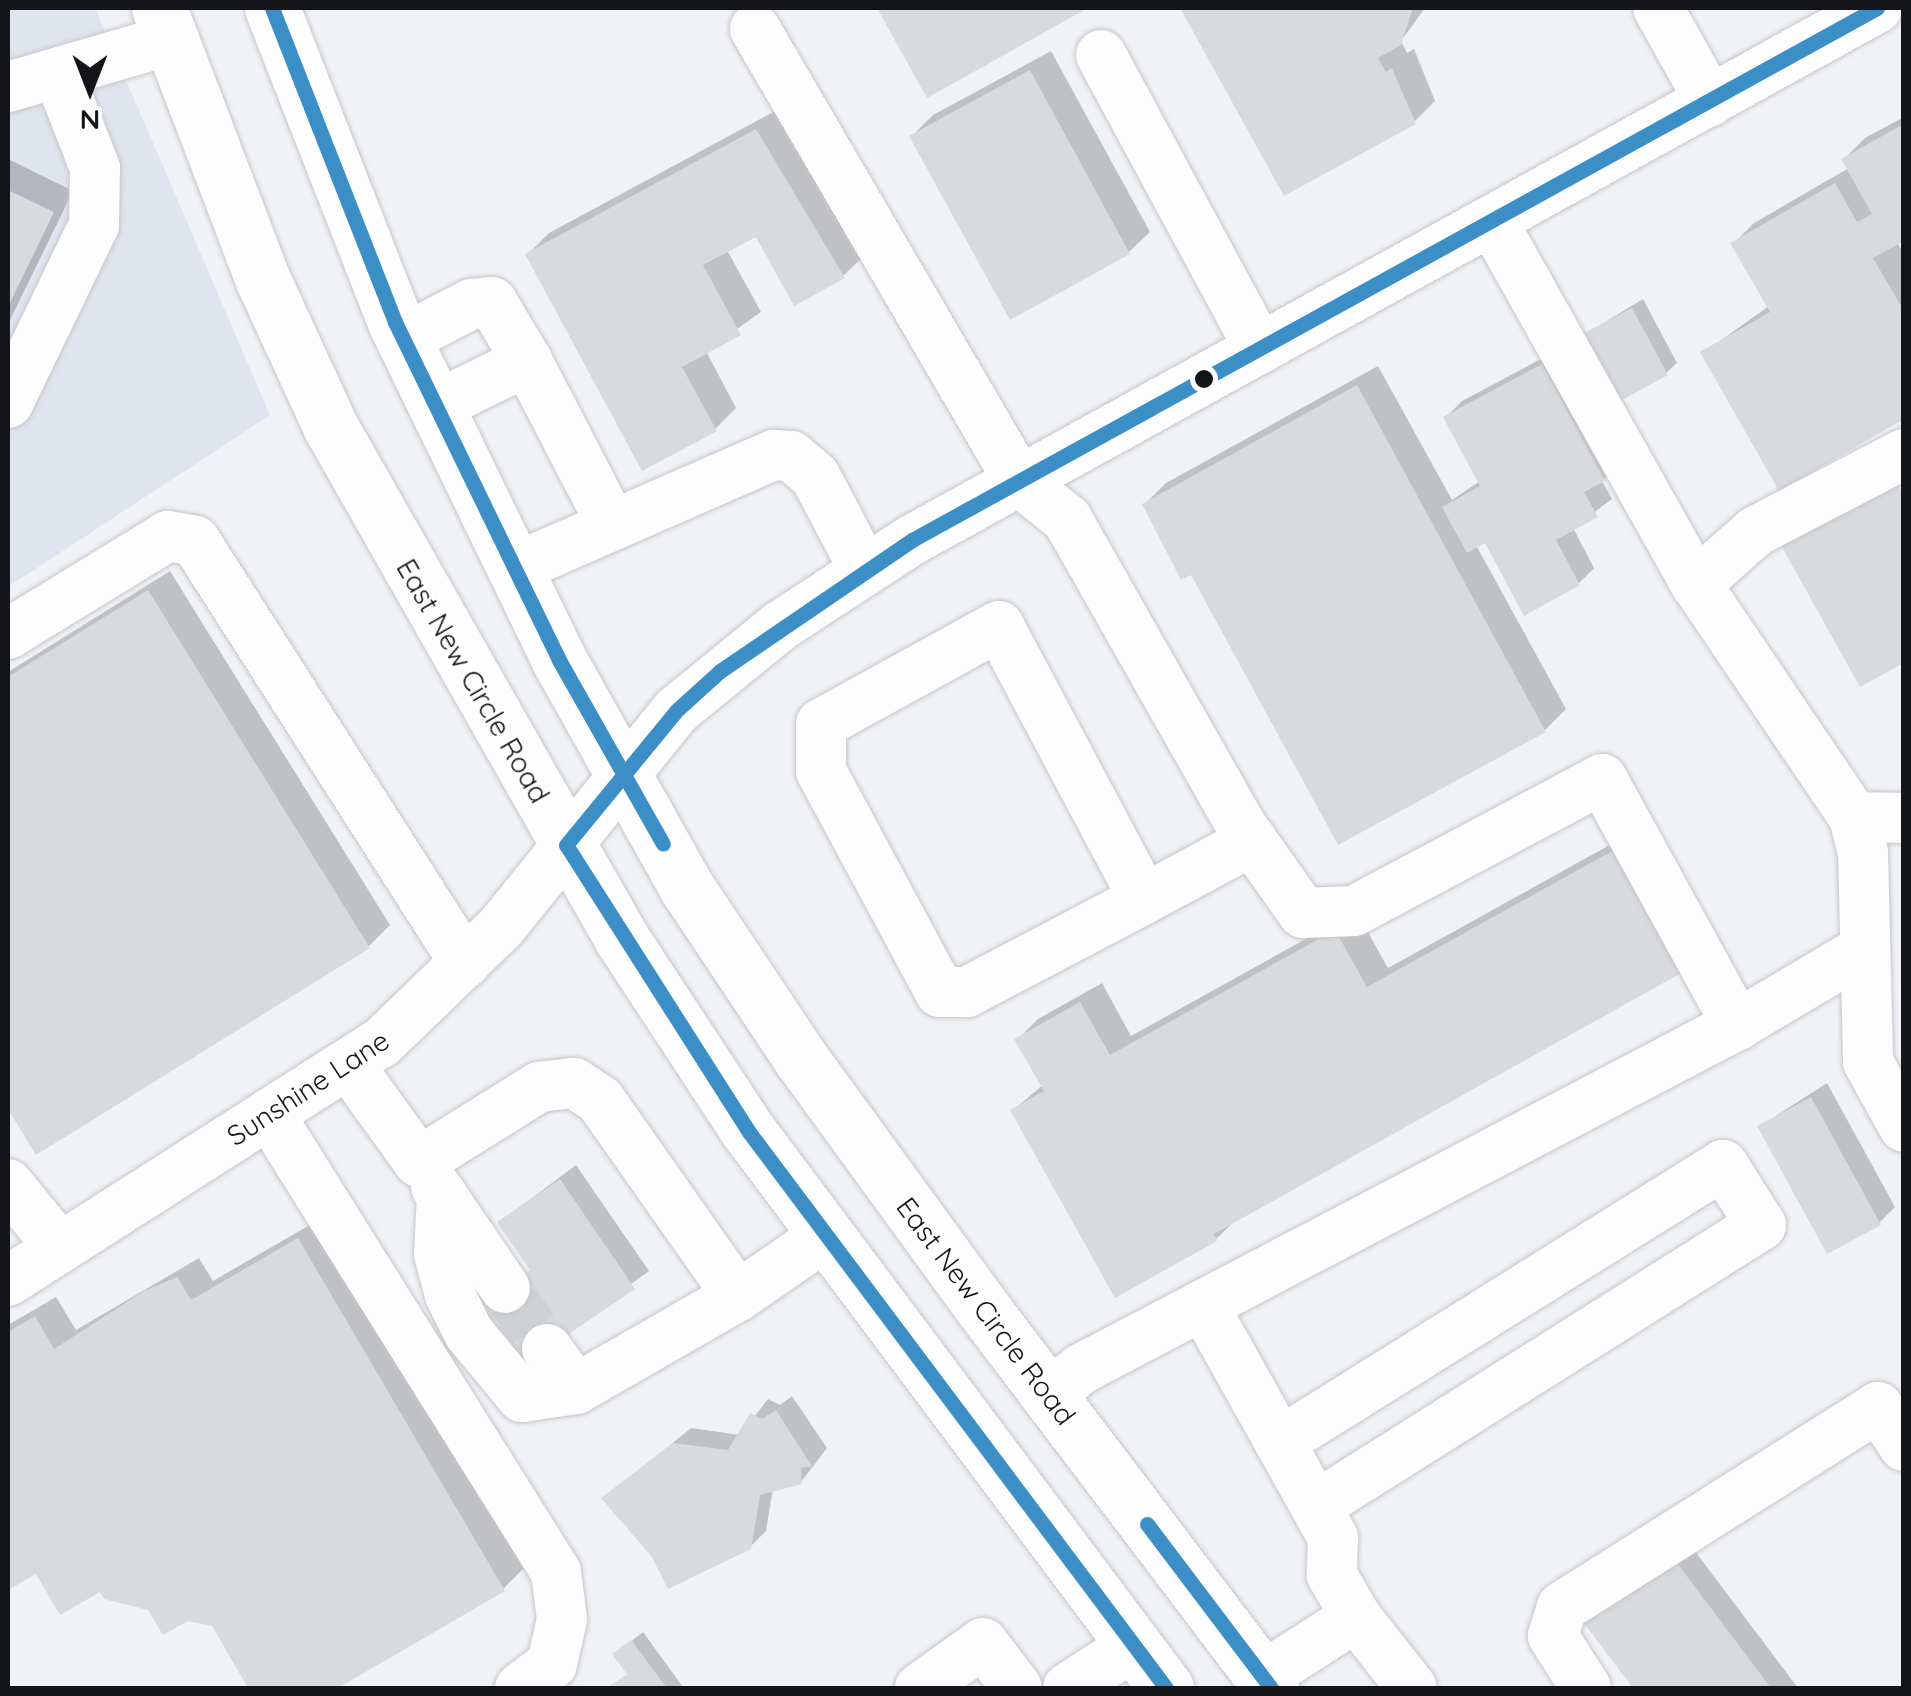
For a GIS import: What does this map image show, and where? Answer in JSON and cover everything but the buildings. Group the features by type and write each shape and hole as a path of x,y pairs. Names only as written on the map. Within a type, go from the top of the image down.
{"highway":[{"name":"East New Circle Road","path":"272,8 404,340 515,568 688,888 801,1059 1048,1395 1267,1683"},
{"name":"East New Circle Road","path":"164,24 262,280 330,426 566,844 748,1132 1166,1688"}],"street":[{"path":"1658,8 1710,101"},
{"name":"Sunshine Lane","path":"8,1281 382,1042 465,963 678,710 720,671 865,570 1878,8"},
{"path":"8,87 58,72 164,24"},
{"path":"755,29 1018,482 1067,519 1252,841 1303,914 1354,911 1602,778 1737,1025"},
{"path":"1101,55 1260,349"},
{"path":"8,403 94,225 95,168 58,72"},
{"path":"1492,221 1696,584 1854,817 1863,852 1868,1062 1904,1128"},
{"path":"404,340 471,304 492,302 528,360 612,525"},
{"path":"436,406 528,360"},
{"path":"1696,584 1756,530 1904,454"},
{"path":"515,568 774,456 791,456 815,476 865,570"},
{"path":"8,634 168,536 195,541 465,963"},
{"path":"1144,899 998,626 821,724 821,771 940,992 967,992 1144,899 1252,841"},
{"path":"1854,817 1904,818"},
{"path":"1048,1395 1081,1368 1737,1025 1865,948"},
{"path":"348,1064 505,1288"},
{"path":"431,1178 539,1087 574,1083 600,1100 738,1296"},
{"path":"269,1114 556,1572 562,1620 552,1664 520,1688"},
{"path":"1280,1442 1724,1165 1761,1225 1316,1506"},
{"path":"431,1178 438,1254 468,1333 522,1398 576,1389 738,1296 825,1236"},
{"path":"8,1184 60,1248"},
{"path":"1203,1305 1333,1538 1332,1575 1356,1617 1412,1688"},
{"path":"547,1349 576,1389"},
{"path":"1586,1688 1554,1636 1562,1608 1878,1407 1904,1446"},
{"path":"1267,1683 1356,1617"},
{"path":"920,1688 983,1643 1017,1688"},
{"path":"1068,1688 1133,1646"}],"shaded area":[{"path":"8,8 95,8 270,415 8,587"}],"tunnel":[{"path":"505,1288 547,1349"}],"transit line":[{"path":"272,8 395,322 559,660 663,844"},
{"path":"1166,1688 749,1132 566,845 677,710 720,671 912,540 1877,8"},
{"path":"1147,1524 1271,1688"}]}
